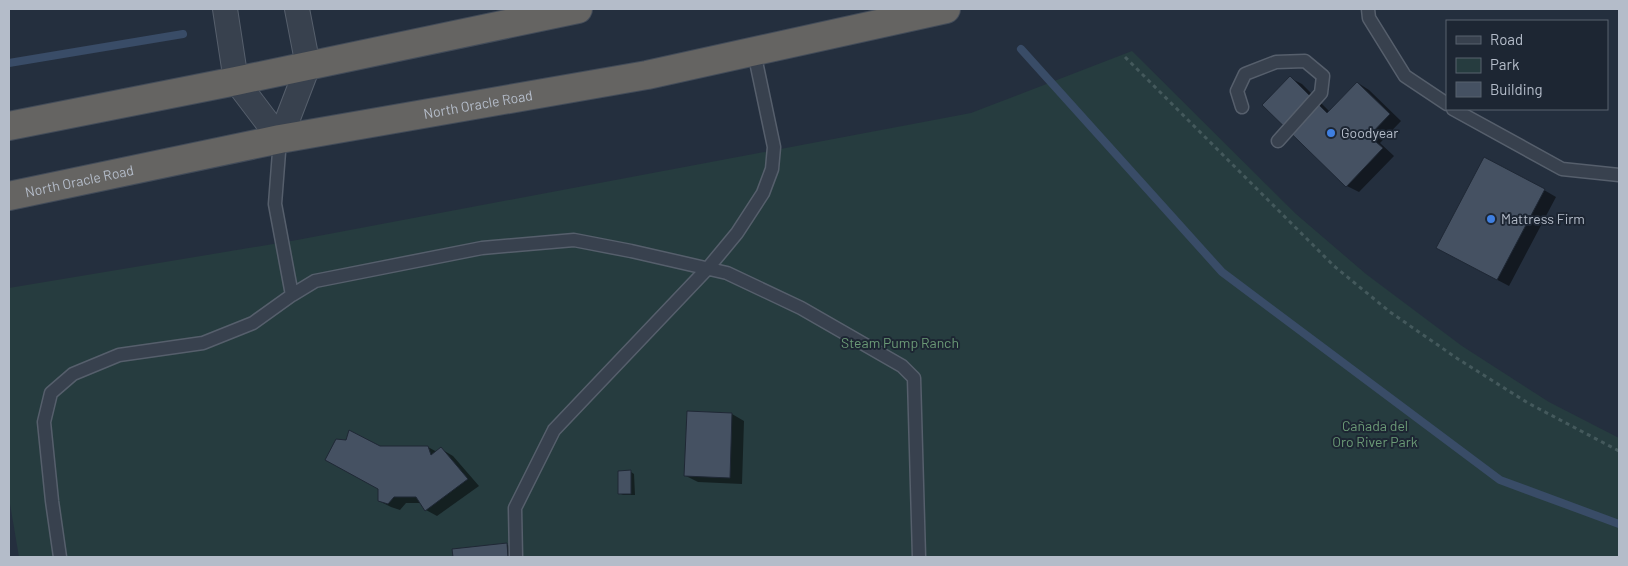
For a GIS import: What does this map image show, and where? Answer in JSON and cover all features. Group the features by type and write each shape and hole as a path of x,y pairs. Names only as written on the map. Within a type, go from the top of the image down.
{"highway":[{"path":"9,126 236,81 578,9"},
{"name":"North Oracle Road","path":"9,196 280,139 647,75 946,9"}],"street":[{"path":"225,9 236,81 280,139"},
{"path":"280,139 308,66 298,9"}],"lane":[{"path":"1368,9 1369,18 1405,76 1446,103"},
{"path":"516,557 515,508 554,430 708,268 737,233 763,193 772,169 774,147 754,52"},
{"path":"1242,107 1237,91 1245,74 1276,62 1305,60 1323,76 1321,93 1278,141"},
{"path":"1455,110 1562,170 1619,175"},
{"path":"280,139 275,204 292,295"},
{"path":"60,557 44,422 51,393 73,374 119,354 203,343 253,323 315,281 482,248 574,240 727,272 801,308 902,366 914,378 919,557"}],"path":[{"path":"1125,57 1334,266 1390,312 1528,404 1619,451"}],"green space":[{"name":"Steam Pump Ranch","path":"1132,51 1296,214 1366,274 1462,346 1549,402 1619,438 1619,557 19,557 9,498 9,288 297,240 971,113"}],"building":[{"name":"Goodyear","path":"1290,76 1327,113 1357,82 1390,114 1369,136 1383,148 1346,187 1262,105"},
{"name":"Mattress Firm","path":"1484,157 1545,189 1497,280 1436,248"},
{"path":"687,411 732,413 730,478 684,476"},
{"path":"349,430 380,446 428,446 431,455 441,447 468,479 425,511 416,497 394,497 388,504 378,501 378,489 325,460 336,439 346,440"},
{"path":"631,470 631,494 618,494 618,471"},
{"path":"507,543 508,557 453,557 452,549"}],"waterway":[{"path":"9,63 183,34"},
{"path":"1021,49 1222,272 1500,480 1619,524"}],"place":[{"name":"Goodyear","path":"1331,133"},
{"name":"Mattress Firm","path":"1491,219"}],"park label":[{"name":"Cañada del Oro River Park","path":"1375,434"}]}
